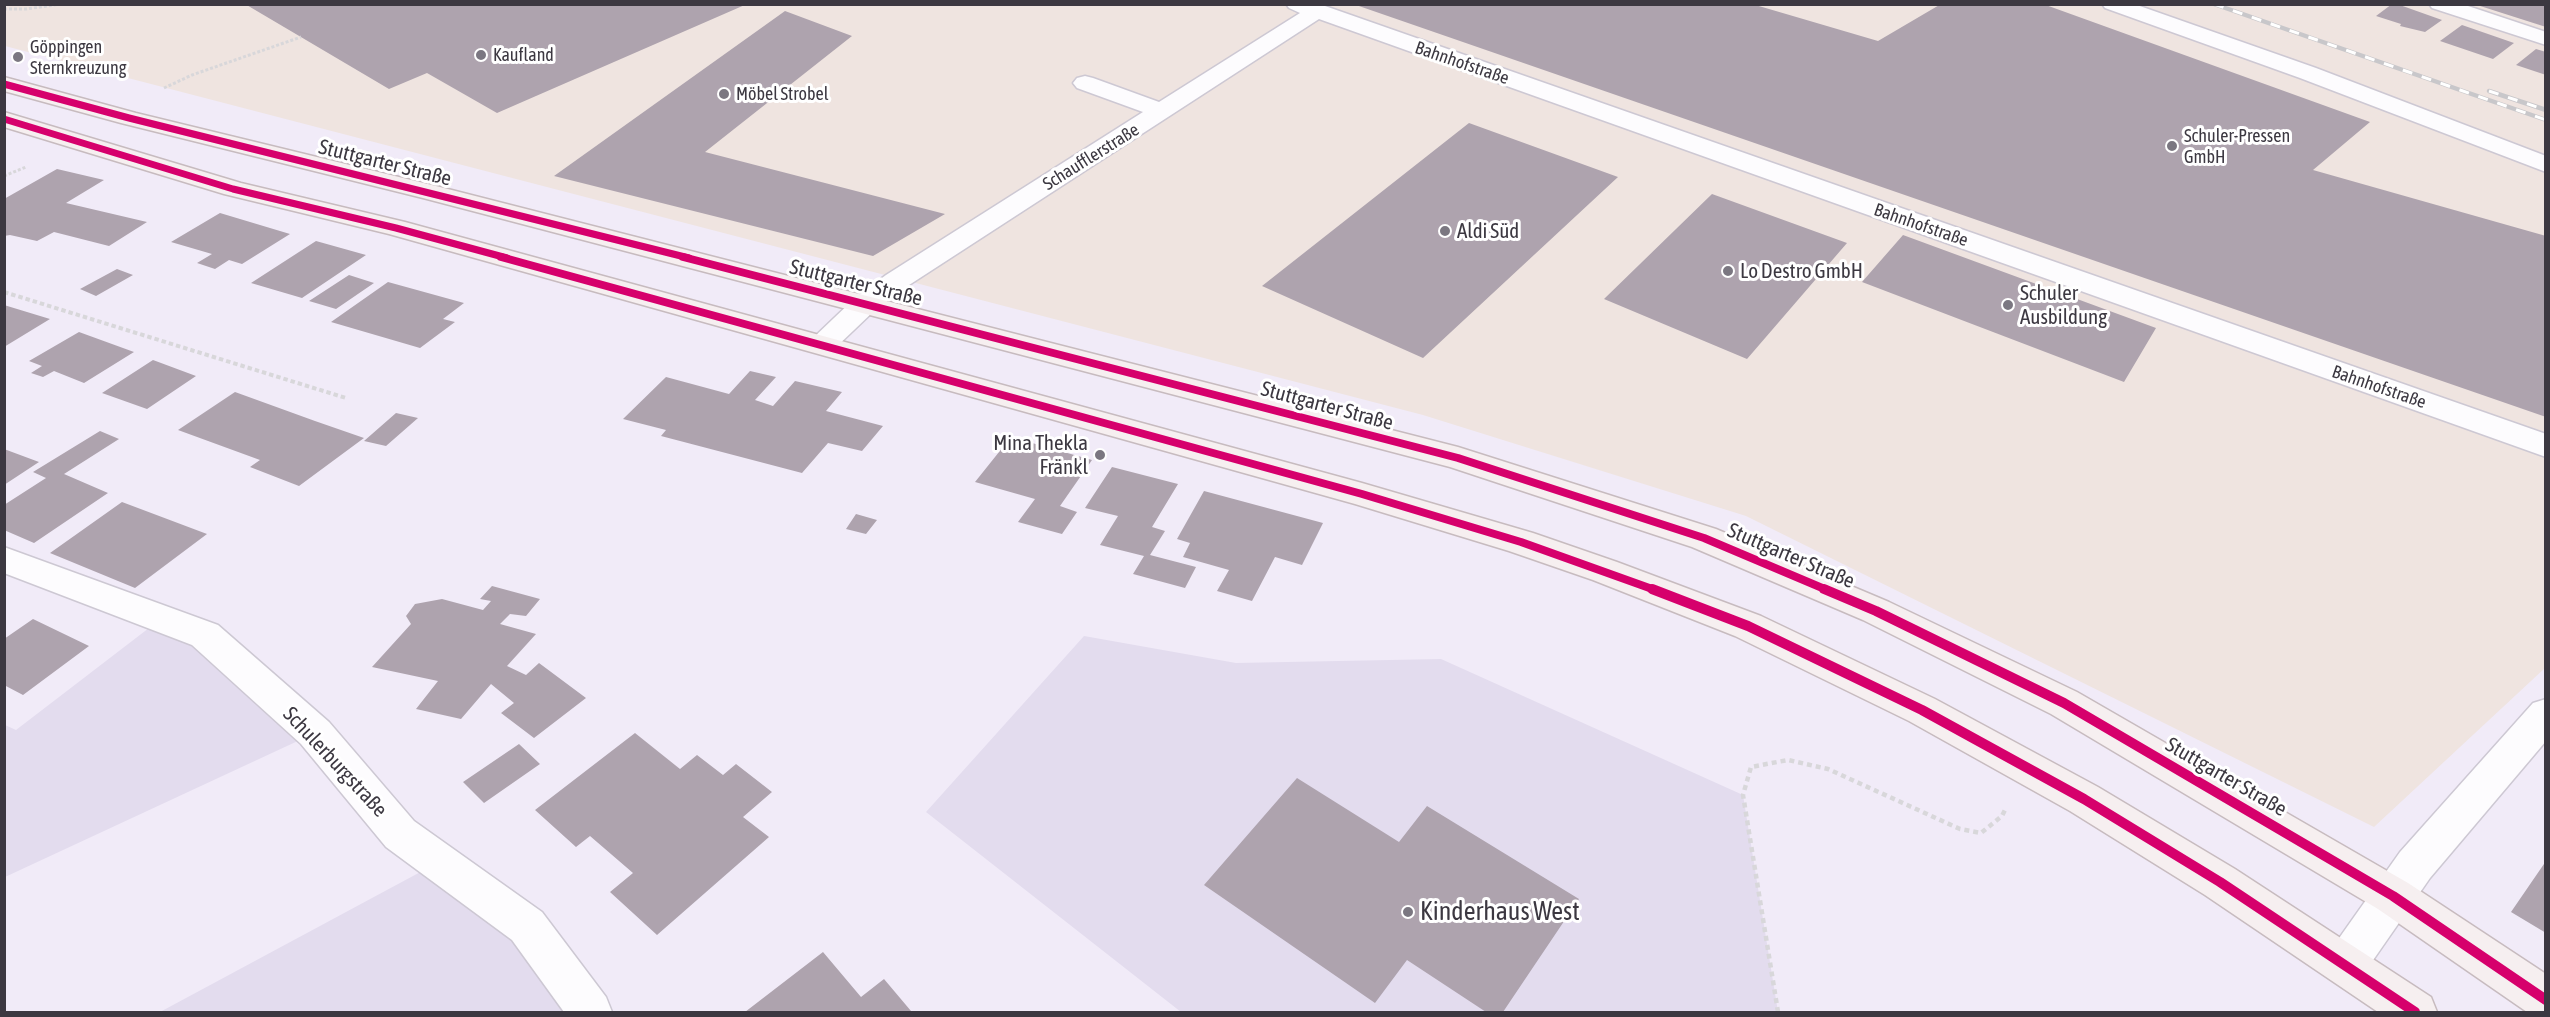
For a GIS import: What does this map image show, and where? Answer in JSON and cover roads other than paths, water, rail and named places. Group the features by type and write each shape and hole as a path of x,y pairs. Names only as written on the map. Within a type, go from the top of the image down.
{"main road":[{"name":"Stuttgarter Straße","path":"4,84 1458,458 1704,538 1876,611 2064,703 2392,896 2546,1000"},
{"path":"4,119 233,189 396,228 1362,494 1521,542 1605,571 1748,626 1922,710 2084,799 2220,882 2415,1012"}],"street":[{"path":"2112,4 2308,73 2546,165"},
{"path":"2439,4 2546,39"},
{"name":"Schaufflerstraße","path":"822,345 865,304 896,280 1162,111 1306,8"},
{"name":"Bahnhofstraße","path":"1306,8 2546,446"},
{"path":"1085,83 1162,111"},
{"name":"Schulerburgstraße","path":"4,559 205,635 315,734 400,834 528,926 590,1012"},
{"path":"2345,965 2415,865 2546,714"}],"railway":[{"path":"2214,4 2546,120"},
{"path":"2489,91 2546,110"}],"place":[{"name":"Kaufland","path":"481,55"},
{"name":"Göppingen Sternkreuzung","path":"18,57"},
{"name":"Möbel Strobel","path":"724,94"},
{"name":"Schuler-Pressen GmbH","path":"2172,146"},
{"name":"Aldi Süd","path":"1445,231"},
{"name":"Lo Destro GmbH","path":"1728,271"},
{"name":"Schuler Ausbildung","path":"2008,305"},
{"name":"Mina Thekla Fränkl","path":"1100,455"},
{"name":"Kinderhaus West","path":"1408,912"}]}
